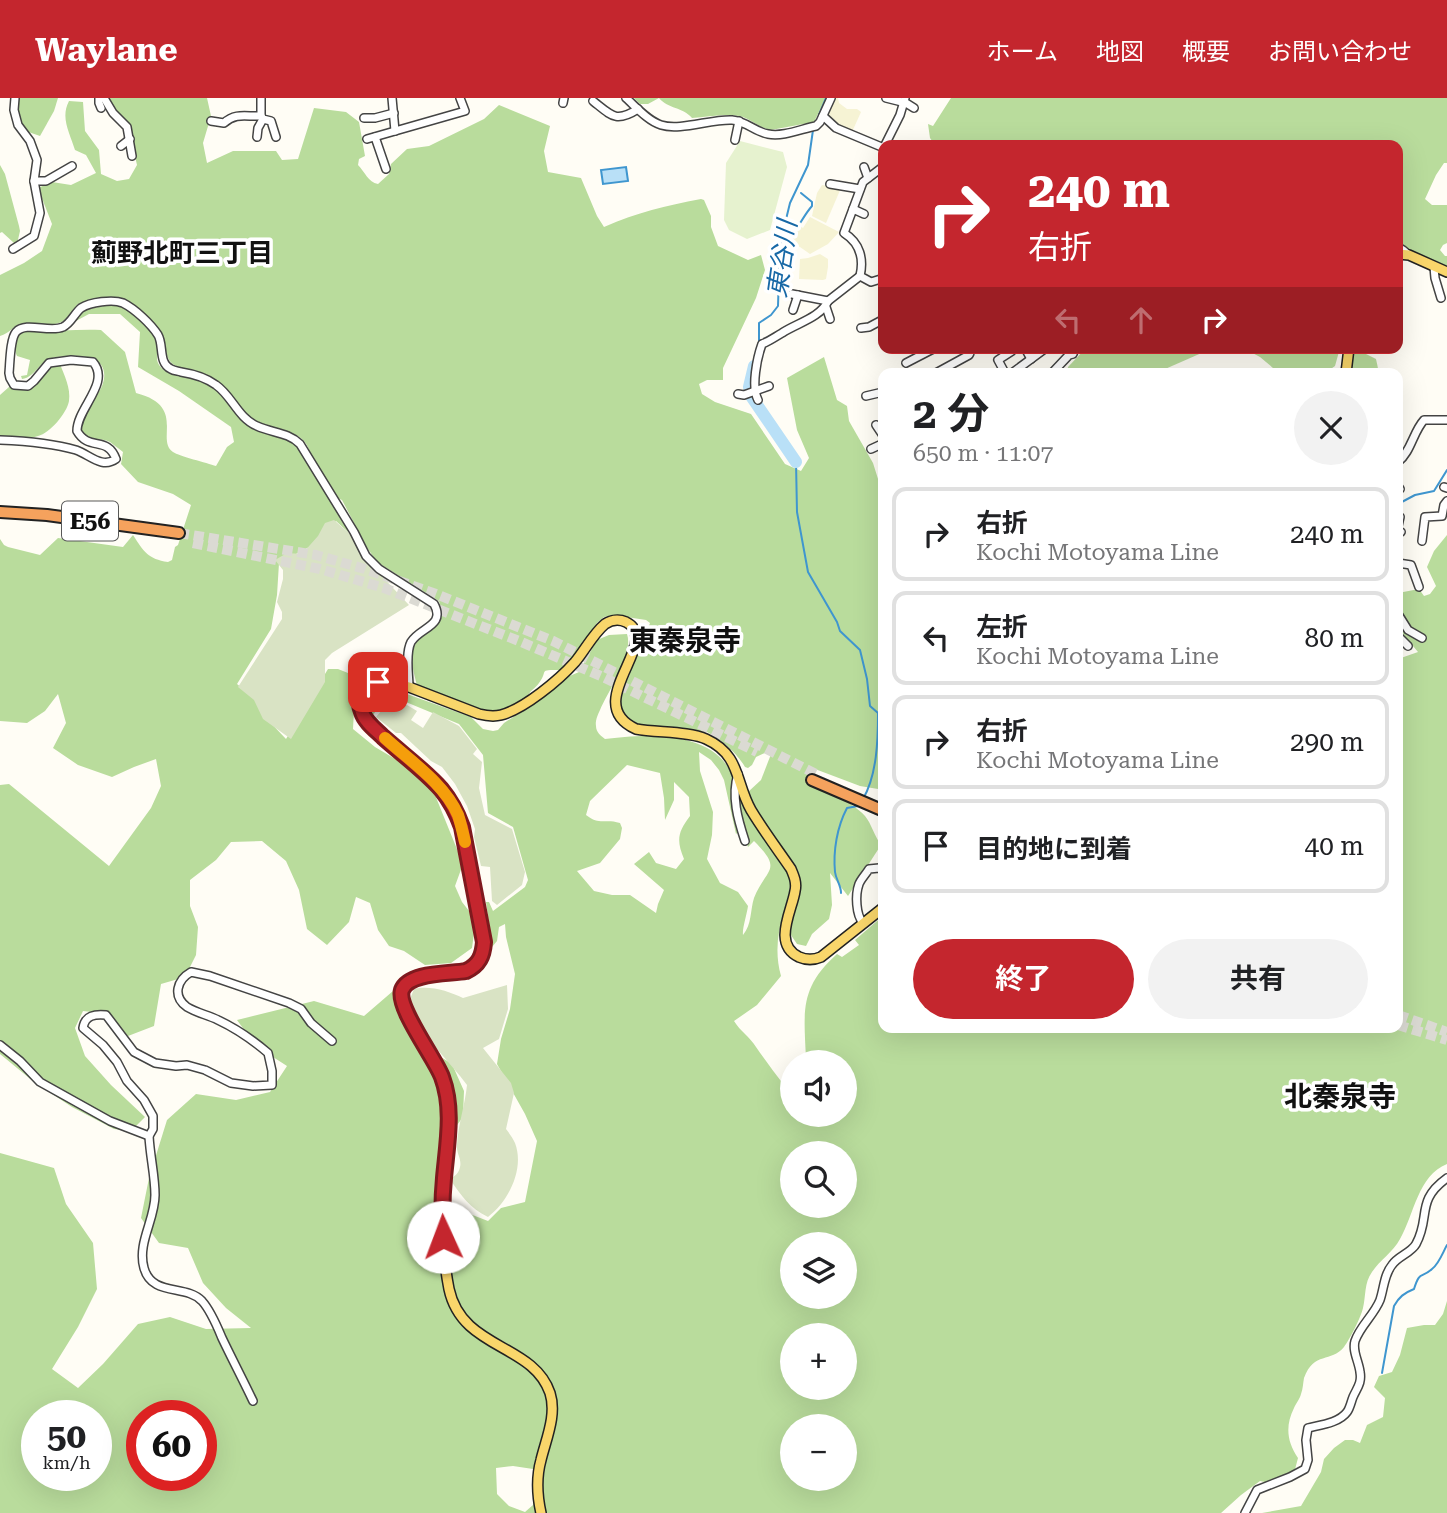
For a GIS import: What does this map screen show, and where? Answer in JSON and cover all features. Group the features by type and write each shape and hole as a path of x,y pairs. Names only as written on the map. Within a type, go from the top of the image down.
{"highway":[{"name":"E56","path":"0,515 47,515 178,537"},
{"path":"878,803 820,779 878,808"}],"main road":[{"path":"1403,254 1447,272"},
{"path":"541,1513 537,1485 553,1410 550,1393 545,1381 529,1365 470,1327 456,1310 449,1288 442,1219 449,1121 447,1099 442,1076 402,1002 401,995 403,987 414,979 466,971 481,958 484,942 462,827 440,788 365,718 361,710 362,696 372,684 388,681 480,714 501,715 526,702 560,678 605,624 625,621 632,627 636,642 617,691 616,710 621,719 636,729 706,739 725,753 735,766 748,803 795,877 795,891 785,933 787,944 794,954 808,960 821,957 878,912"}],"street":[{"path":"13,249 31,239 40,213 34,181 37,160 30,141 18,125 14,110 15,98"},
{"path":"101,108 99,103 102,98 127,127 132,156"},
{"path":"261,98 265,119 276,137"},
{"path":"392,98 395,131"},
{"path":"386,169 371,138 465,111 460,98"},
{"path":"626,98 661,126 730,120 774,135 817,126 831,98"},
{"path":"886,98 904,100 914,108"},
{"path":"888,140 901,115 904,100"},
{"path":"593,101 611,116 625,116 638,108"},
{"path":"363,118 394,113"},
{"path":"113,124 114,114"},
{"path":"211,121 224,123 236,115 282,121"},
{"path":"823,116 835,128 878,146"},
{"path":"257,137 258,128 265,119"},
{"path":"735,140 739,121"},
{"path":"121,146 130,139"},
{"path":"34,181 46,181 72,166"},
{"path":"864,167 868,178"},
{"path":"753,396 762,344 802,324 860,276 860,251 844,233 863,182 878,170"},
{"path":"830,184 860,189"},
{"path":"853,209 864,214"},
{"path":"1403,251 1409,255"},
{"path":"1434,267 1434,278 1441,298"},
{"path":"860,276 871,282 878,280"},
{"path":"793,310 795,295 827,304"},
{"path":"0,440 75,450 105,463 116,459 109,447 83,440 77,431 79,417 98,380 99,373 93,362 71,360 49,363 28,386 14,385 9,373 13,337 20,328 59,328 66,326 82,308 109,301 123,304 148,323 158,335 163,358 171,369 204,377 223,391 243,418 257,426 292,437 300,444 366,556 379,569 434,604 438,611 437,619 411,642 408,650 409,687"},
{"path":"827,304 830,319"},
{"path":"861,328 878,322"},
{"path":"906,363 923,354"},
{"path":"945,368 970,354"},
{"path":"1002,368 998,360 1007,354"},
{"path":"1028,354 1031,359"},
{"path":"1019,368 1038,354"},
{"path":"1057,368 1073,354"},
{"path":"753,396 758,389 769,386"},
{"path":"866,396 878,393"},
{"path":"738,394 753,396"},
{"path":"1403,458 1424,420 1447,420"},
{"path":"871,449 878,446"},
{"path":"1422,541 1425,517 1443,516 1447,501"},
{"path":"1403,563 1411,565 1419,587"},
{"path":"1403,622 1408,630 1422,638"},
{"path":"1403,640 1408,646"},
{"path":"738,773 735,783 737,819 745,841"},
{"path":"863,923 858,917 859,883 869,869 878,868"},
{"path":"253,1401 202,1301 195,1296 157,1285 148,1278 142,1255 154,1211 149,1136 153,1129 153,1116 144,1100 127,1081 117,1062 83,1027 84,1021 96,1014 106,1015 134,1052 155,1063 187,1065 205,1070 231,1083 272,1085 268,1054 219,1020 187,1007 182,1002 178,983 191,972 289,1003 301,1009 311,1023 332,1041"},
{"path":"0,1045 40,1082 110,1121 149,1136"},
{"path":"1245,1513 1257,1490 1305,1469 1308,1460 1308,1428 1332,1422 1348,1412 1360,1385 1361,1375 1353,1345 1358,1333 1379,1301 1393,1263 1416,1245 1427,1199 1447,1178"}],"shaded area":[{"path":"836,98 847,109 861,112 852,132 841,128 827,117"},
{"path":"822,185 841,188 826,223 812,216 817,193"},
{"path":"810,217 839,232 828,244 810,254 790,243 800,226 803,228"},
{"path":"820,254 828,259 826,279 799,279 800,259"}],"green space":[{"path":"17,98 58,98 40,136 20,129 11,111"},
{"path":"106,98 207,98 211,116 203,143 207,163 233,151 276,151 282,160 298,159 314,108 346,112 359,122 365,156 359,159 358,165 369,179 378,184 389,174 391,164 407,149 429,146 484,119 499,105 550,126 544,151 548,172 581,178 604,227 652,210 701,199 711,216 711,227 718,246 748,260 761,255 765,270 756,298 723,368 723,380 707,380 699,384 702,394 715,402 751,414 785,464 801,471 809,458 797,430 787,378 824,357 837,400 847,406 849,421 873,463 878,479 878,789 860,786 815,769 807,784 846,801 859,810 878,839 878,850 848,896 830,873 832,905 829,919 812,934 806,946 797,944 789,932 799,896 799,874 752,803 748,792 761,780 773,749 756,757 748,768 718,738 707,732 641,725 624,716 621,704 625,681 650,623 613,615 604,617 571,660 560,670 546,671 528,696 502,710 476,708 417,686 412,652 420,638 436,625 441,611 439,601 377,562 361,539 342,500 337,498 302,439 257,423 218,382 207,375 180,368 172,363 159,332 136,309 121,299 107,297 78,304 61,322 21,324 0,336 0,275 42,251 52,224 38,188 52,182 71,185 96,173 86,155 75,150 65,113 69,101 83,102 85,131 99,150 101,174 117,181 129,179 137,165 128,126 115,113"},
{"path":"634,98 659,98 648,104 640,104"},
{"path":"659,98 826,98 814,122 771,130 739,116 692,118"},
{"path":"951,98 1447,98 1447,163 1444,163 1436,175 1425,199 1432,205 1447,205 1447,243 1440,250 1447,256 1447,266 1403,247 1403,140 931,140 928,124 933,126"},
{"path":"740,141 783,152 787,167 770,230 747,239 729,230 724,220 726,163"},
{"path":"0,165 19,226 17,244 0,233"},
{"path":"108,305 128,310 148,327 157,341 157,360 164,370 205,382 217,391 246,424 291,441 307,458 323,482 350,530 348,532 336,521 311,546 279,563 271,629 237,684 255,699 267,719 286,739 328,669 338,669 363,679 355,691 353,729 375,747 407,766 433,790 463,864 455,886 462,902 473,916 474,933 472,948 451,963 425,965 404,951 389,946 378,930 370,903 356,897 349,922 327,945 307,929 299,890 286,861 262,841 231,842 216,860 190,880 190,906 198,927 196,955 185,977 161,984 154,1026 128,1036 109,1014 83,1011 75,1028 85,1056 145,1117 131,1131 114,1129 72,1107 34,1082 0,1054 0,785 9,784 109,866 151,808 161,786 156,759 112,777 78,765 53,748 66,723 58,694 45,711 27,723 0,721 0,539 8,547 40,555 58,538 123,547 133,535 147,554 168,562 172,560 191,505 173,494 138,482 121,464 123,452 110,442 84,434 82,419 103,383 104,373 96,360 79,356 52,358 22,379 21,376 27,375 30,360 17,356 17,338 25,331 101,330 125,352 136,393 161,406 167,423 168,447 173,452 216,466 227,447 234,442 231,427 138,367 140,332 120,314 89,314 74,322 85,310"},
{"path":"1080,354 1199,354 1167,368 1068,367"},
{"path":"1254,354 1338,354 1332,368 1273,368"},
{"path":"1353,354 1366,354 1376,359 1378,368 1352,368"},
{"path":"60,364 67,382 69,401 57,422 48,431 33,437 19,439 0,436 0,395 9,387 30,388 48,367"},
{"path":"334,520 350,534 361,554 409,605 325,660 325,682 291,739 263,719 254,700 238,687 282,619 277,602 283,570 275,560 287,553 302,554 318,536 325,523"},
{"path":"1447,535 1447,1164 1429,1177 1400,1239 1369,1276 1362,1312 1344,1347 1334,1355 1313,1364 1304,1378 1288,1428 1291,1446 1298,1458 1293,1477 1279,1485 1260,1481 1221,1513 0,1513 0,1153 54,1168 66,1204 93,1243 97,1289 52,1369 78,1388 138,1324 170,1317 206,1329 251,1328 226,1308 203,1283 188,1248 159,1243 141,1218 149,1178 167,1120 196,1094 236,1100 270,1092 287,1066 256,1046 237,1020 314,1001 364,1016 393,991 409,1028 433,1052 452,1064 464,1091 463,1117 449,1136 439,1202 488,1221 501,1208 525,1202 537,1141 497,1064 515,974 505,924 499,927 497,941 492,947 486,902 489,902 493,911 525,887 528,880 513,827 488,813 483,755 459,724 401,700 389,698 372,716 368,711 372,692 390,688 471,717 483,729 498,730 565,678 579,672 597,640 609,635 627,634 624,662 598,716 596,724 600,735 605,739 656,736 692,742 707,748 720,758 730,771 739,831 736,834 724,780 711,760 699,752 700,771 713,812 707,859 720,883 738,892 748,906 743,935 754,898 770,870 770,864 754,841 748,847 740,822 737,787 750,816 785,867 790,880 778,936 777,952 781,976 757,1005 734,1021 780,1079 780,1127 857,1127 857,1050 806,1050 806,1002 816,978 825,966 837,954 842,957 859,945 855,940 878,920 878,1033 1403,1033 1403,657 1418,652 1403,634 1403,592 1419,589 1424,596 1430,594 1436,586 1427,567 1434,551","holes":["627,765 660,773 665,820 674,800 674,782 689,797 690,816 680,836 684,859 676,869 656,863 649,852 634,864 664,890 656,913 630,895 594,891 577,871 600,863 620,839 620,823 599,821 586,815 590,801","513,1466 533,1469 533,1505 525,1512 509,1506 497,1494 496,1468"]},
{"path":"392,702 407,705 417,711 411,720 423,728 433,712 459,726 477,749 473,754 482,762 479,788 485,815 512,829 525,872 522,885 497,905 492,901 490,867 481,866 474,837 475,829 455,784 442,767 431,761 401,733 396,733 376,717"},
{"path":"507,985 508,1009 499,1039 483,1048 511,1083 514,1093 506,1129 515,1143 518,1163 508,1194 488,1217 466,1201 450,1179 460,1167 457,1148 467,1085 427,1036 408,1004 414,989 439,989 463,998"},
{"path":"1447,1301 1447,1513 1262,1513 1301,1506 1321,1472 1324,1459 1334,1448 1345,1440 1360,1443 1367,1425 1383,1417 1385,1398 1374,1387 1379,1376 1392,1372 1407,1328 1435,1325 1443,1314"}],"water":[{"path":"626,167 628,181 603,184 601,170"}],"waterway":[{"name":"東谷川","path":"819,115 826,98"},
{"name":"東谷川","path":"759,341 759,323 778,306 780,244 790,203 808,165 813,130"},
{"path":"785,242 812,206 812,202 801,193"},
{"name":"東谷川","path":"754,366 749,387 751,396 796,462"},
{"path":"796,462 797,512 808,572 840,631 860,650 870,706 878,713 874,768 863,799"},
{"path":"1403,501 1415,495 1434,491 1447,470"},
{"path":"841,893 835,872 836,839 847,808 858,806"},
{"path":"1382,1373 1394,1306 1402,1296 1414,1289 1419,1277 1434,1267 1447,1245"}],"tunnel":[{"path":"179,533 316,555 436,594 553,641 816,774"},
{"path":"193,543 320,569 384,588 603,677 757,752"},
{"path":"1403,1017 1447,1032"},
{"path":"1403,1027 1447,1040"}],"slow traffic":[{"path":"385,738 440,788 457,814 465,842"}],"district":[{"name":"薊野北町三丁目","path":"182,253"},
{"name":"東秦泉寺","path":"685,640"},
{"name":"北秦泉寺","path":"1340,1096"}],"route":[{"path":"378,682 363,692 360,706 362,714 440,788 457,814 462,827 484,942 480,961 471,969 422,976 408,982 401,995 412,1023 436,1063 445,1086 449,1121 442,1201 443,1237"}]}
